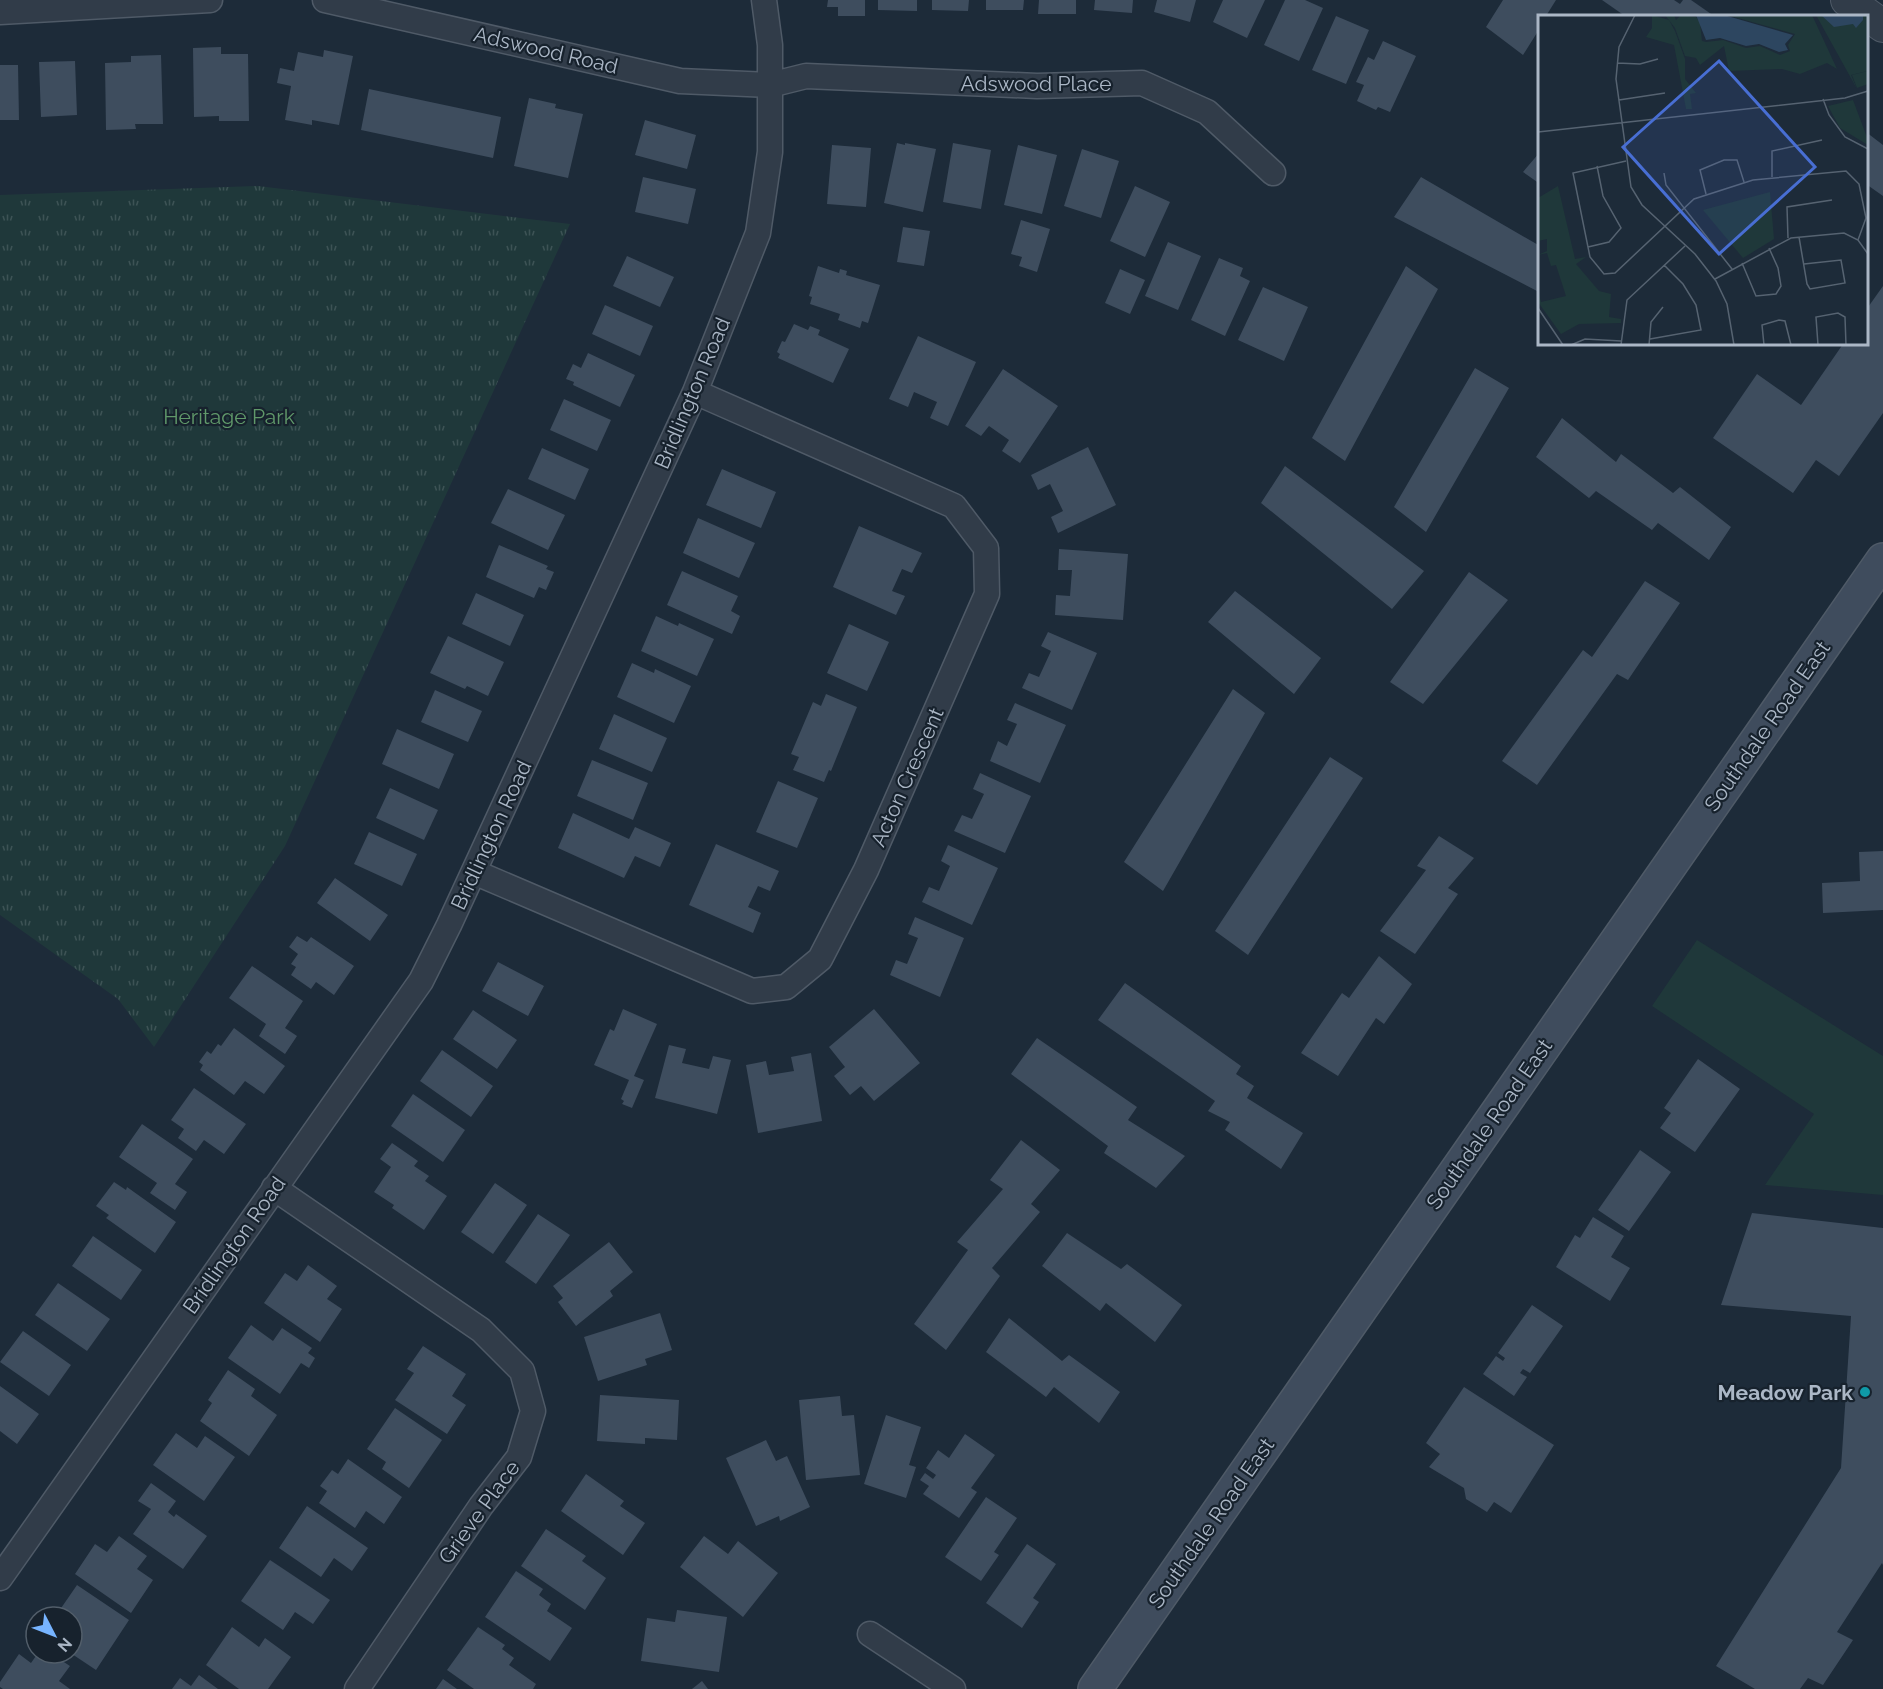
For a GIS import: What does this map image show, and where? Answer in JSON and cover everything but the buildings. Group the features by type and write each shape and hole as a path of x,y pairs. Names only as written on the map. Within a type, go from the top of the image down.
{"main road":[{"name":"Southdale Road East","path":"1095,1689 1883,560"}],"street":[{"path":"0,12 210,0"},
{"name":"Adswood Road","path":"325,0 681,81 770,85"},
{"name":"Bridlington Road","path":"0,1578 422,981 695,392 758,233 770,152 770,45 764,0"},
{"path":"1846,0 1867,15"},
{"path":"1868,15 1883,26"},
{"name":"Adswood Place","path":"770,85 806,76 1037,86 1142,83 1207,112 1273,173"},
{"name":"Acton Crescent","path":"474,872 752,991 786,987 820,959 866,870 987,594 986,548 954,506 695,392"},
{"name":"Grieve Place","path":"274,1188 481,1330 522,1371 533,1411 519,1457 481,1506 357,1689"},
{"path":"870,1634 953,1689"}],"green space":[{"name":"Heritage Park","path":"258,186 570,224 285,846 154,1047 118,999 0,915 0,195"},
{"path":"1697,940 1883,1056 1883,1195 1765,1185 1814,1114 1652,1006"}],"place":[{"name":"Meadow Park","path":"1865,1392"}]}
